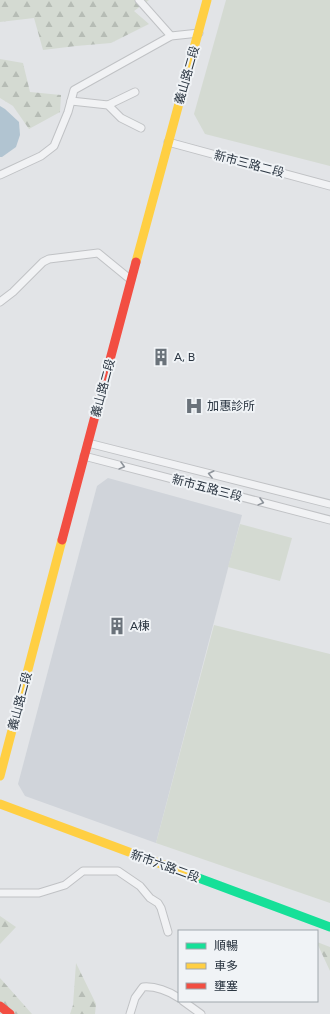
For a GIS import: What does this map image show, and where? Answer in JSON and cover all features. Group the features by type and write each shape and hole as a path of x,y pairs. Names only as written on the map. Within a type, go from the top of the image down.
{"street":[{"path":"139,0 171,36"},
{"name":"義山路二段","path":"0,776 84,456 207,0"},
{"path":"0,175 41,156 54,146 68,112 74,90 171,36 199,33"},
{"path":"71,101 108,105 135,92"},
{"path":"108,105 121,118 141,128"},
{"name":"新市三路二段","path":"168,142 330,186"},
{"path":"0,302 13,292 43,262 49,259 98,253 131,280"},
{"name":"新市五路三段","path":"88,443 330,504"},
{"name":"新市五路三段","path":"84,456 330,520"},
{"name":"新市六路二段","path":"0,804 330,927"},
{"path":"0,894 39,893 64,884 83,871 118,871 140,886 150,898 158,903 161,908 168,932"},
{"path":"130,1014 135,998 143,987 151,986 178,997"},
{"path":"184,1002 201,1014"},
{"path":"0,1006 10,1014"}],"shaded area":[{"path":"108,478 242,515 156,843 25,796 18,784 97,486"}],"green space":[{"path":"0,0 149,0 134,11 149,24 111,43 43,50 34,18 0,22"},
{"path":"226,0 330,0 330,166 205,134 194,114"},
{"path":"0,59 23,63 30,92 61,95 60,112 29,129 13,106 0,98"},
{"path":"240,524 292,538 280,581 228,567"},
{"path":"214,625 330,654 330,903 156,843"},
{"path":"0,916 16,927 0,944"},
{"path":"318,942 330,947 330,971 318,945"},
{"path":"76,963 96,1004 95,1014 70,1014 73,1005"},
{"path":"0,978 32,1014 0,1014"}],"water":[{"path":"0,106 19,122 20,135 16,147 2,157 0,157"}],"traffic: fast":[{"path":"196,877 330,927"}],"traffic: slow":[{"path":"136,262 207,0"},
{"path":"0,776 62,540"},
{"path":"0,804 196,877"}],"traffic: jam":[{"path":"62,540 136,262"},
{"path":"0,1006 10,1014"}],"place":[{"name":"A, B","path":"161,357"},
{"name":"加惠診所","path":"194,406"},
{"name":"A棟","path":"117,626"}]}
